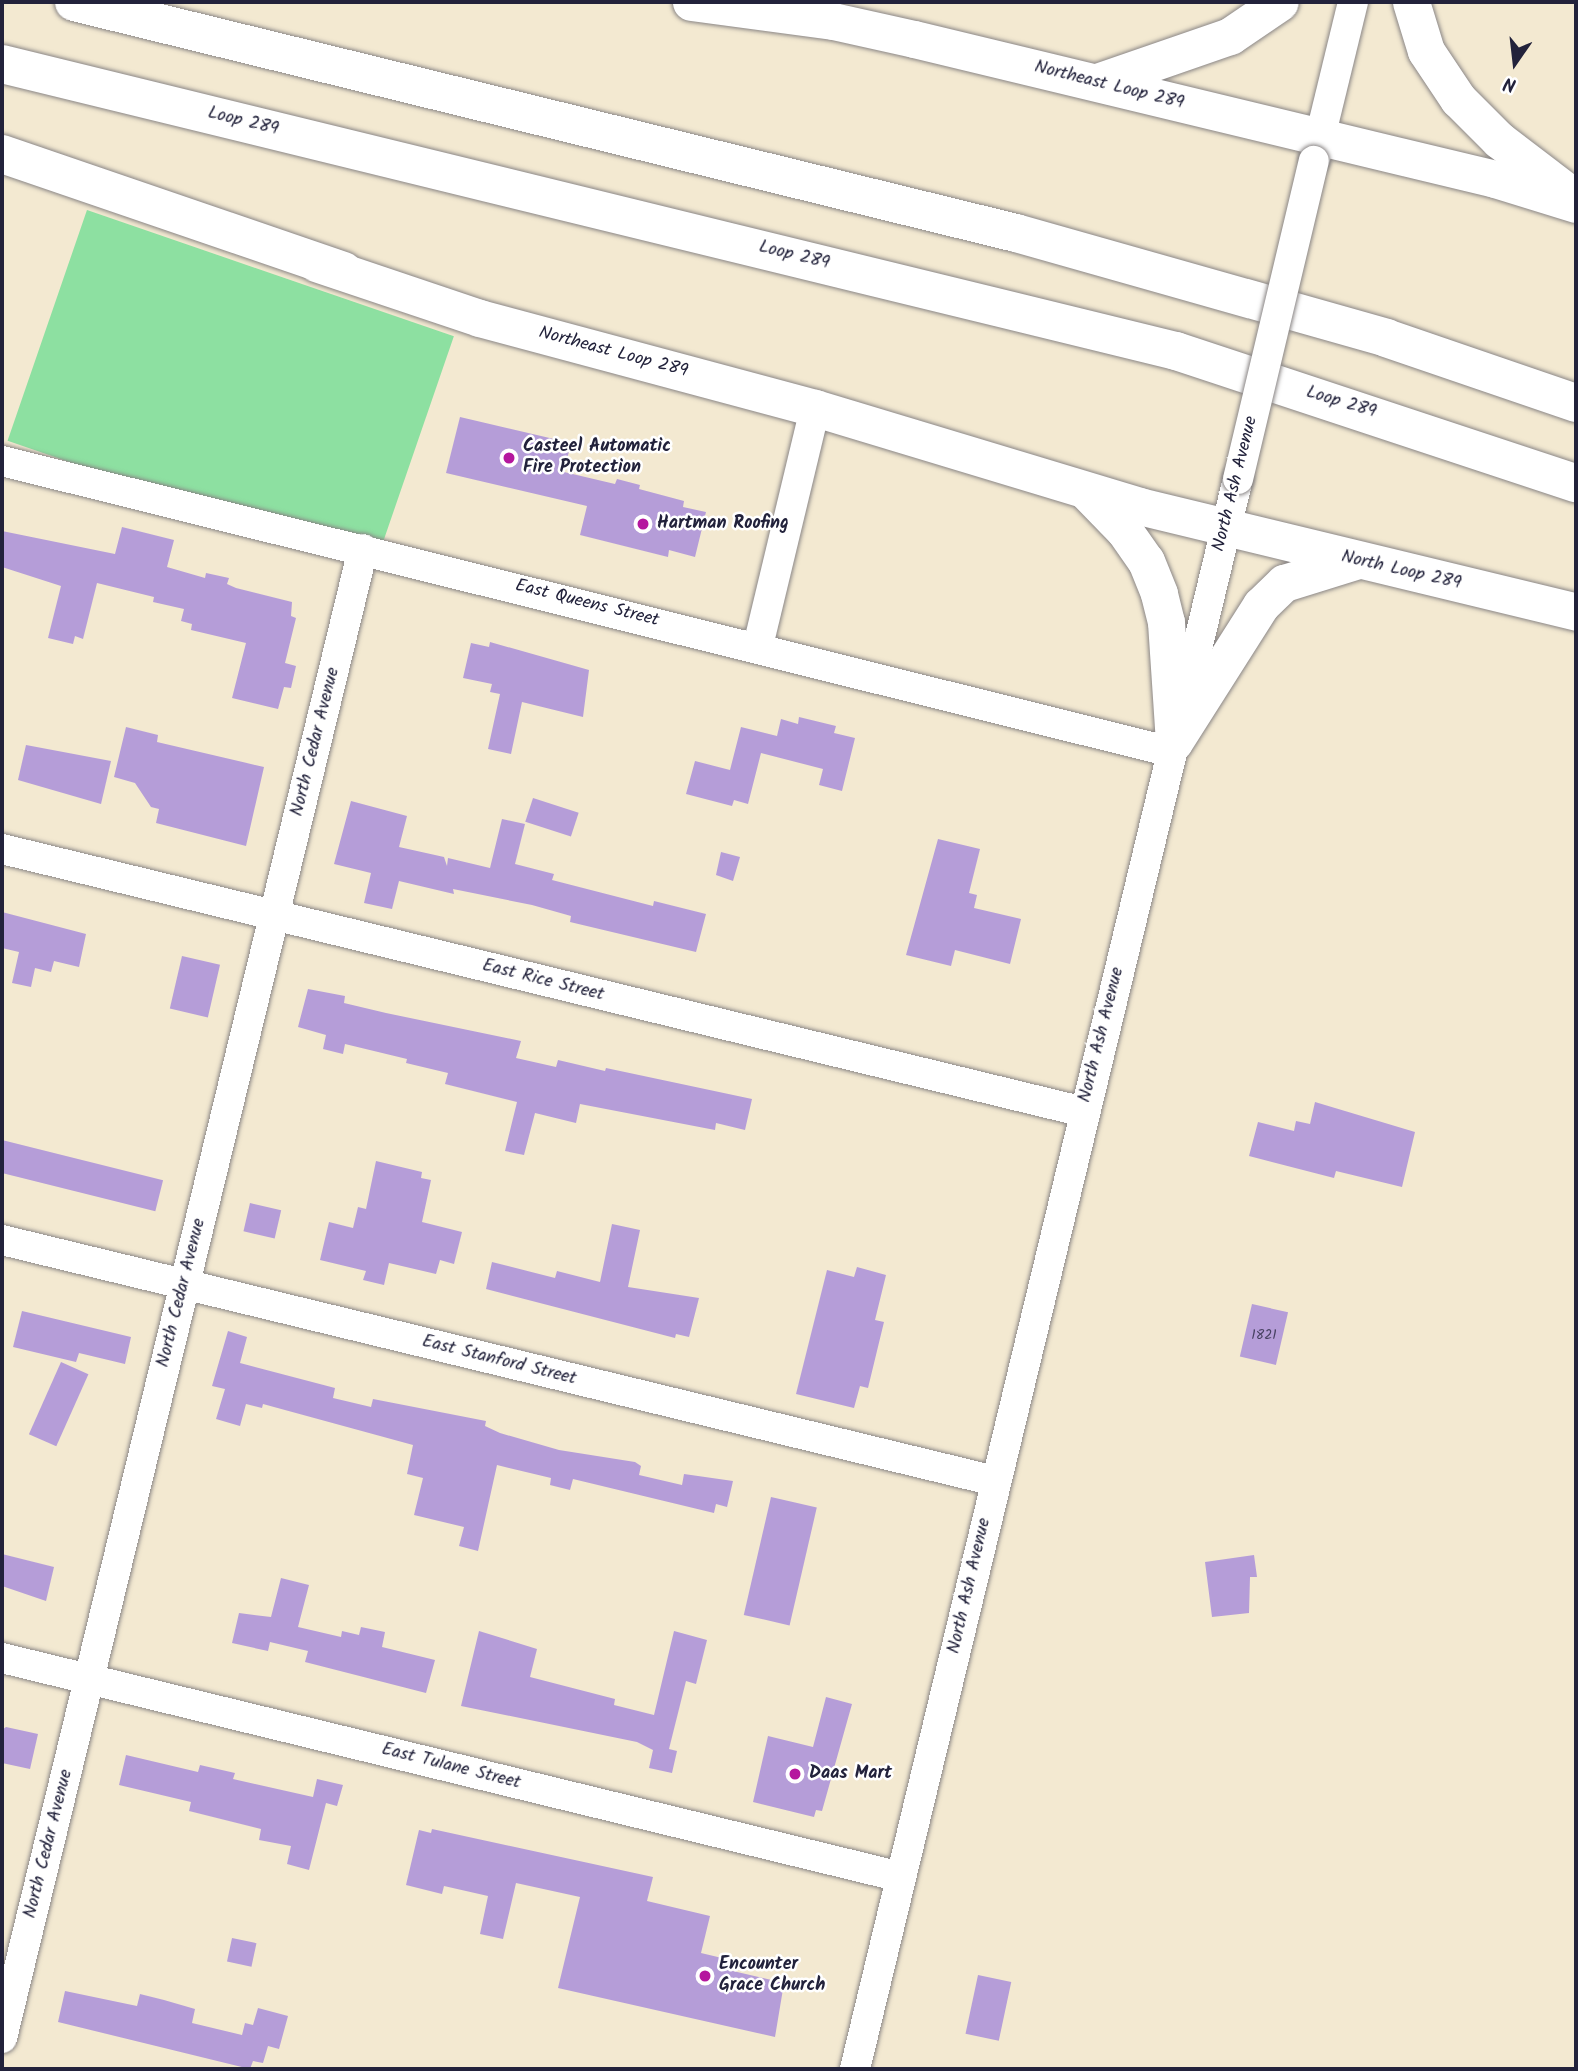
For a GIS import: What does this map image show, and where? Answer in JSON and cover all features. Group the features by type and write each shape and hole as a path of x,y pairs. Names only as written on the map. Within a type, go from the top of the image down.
{"highway":[{"path":"74,2 1016,233 1386,338 1576,402"},
{"name":"Loop 289","path":"2,64 1176,351 1396,420 1576,483"},
{"path":"2,154 344,271"},
{"path":"1536,388 1576,397"},
{"path":"1396,420 1576,496"}],"main road":[{"name":"Northeast Loop 289","path":"691,2 833,20 1095,83 1317,150"},
{"path":"1095,83 1230,36 1280,2"},
{"path":"1411,2 1426,51 1458,99 1499,140 1576,199"},
{"path":"1317,150 1494,180 1576,204"},
{"name":"Northeast Loop 289","path":"2,173 344,271 479,318 815,408 1084,490 1226,528"},
{"path":"1084,490 1124,530 1146,561 1159,594 1166,622 1173,747"},
{"name":"North Loop 289","path":"1226,528 1576,612"},
{"path":"1173,747 1261,606 1284,583 1358,561"}],"street":[{"name":"North Ash Avenue","path":"855,2069 1353,2"},
{"path":"758,646 815,408"},
{"name":"East Queens Street","path":"2,461 1173,747"},
{"name":"North Cedar Avenue","path":"2,2038 363,549"},
{"name":"East Rice Street","path":"2,849 1084,1112"},
{"name":"East Stanford Street","path":"2,1240 995,1481"},
{"name":"East Tulane Street","path":"2,1658 901,1877"}],"green space":[{"path":"87,210 454,336 374,567 8,441"}],"building":[{"path":"460,417 571,443 564,472 615,484 617,479 640,485 639,489 684,501 683,507 706,512 695,557 669,550 668,557 580,535 587,506 446,473"},
{"path":"122,527 174,540 167,567 205,578 206,573 229,578 227,584 236,588 292,602 291,616 296,618 285,663 296,666 291,688 284,687 278,709 232,698 246,643 191,630 192,624 181,621 184,609 153,602 154,597 97,583 83,639 75,636 73,644 48,638 61,586 2,567 2,531 115,554"},
{"path":"490,642 589,670 583,717 522,702 511,754 488,749 500,694 490,692 492,684 463,678 471,643 489,647"},
{"path":"799,717 836,726 834,733 855,738 842,791 819,785 823,769 761,753 748,804 734,800 732,806 686,794 695,761 730,770 741,727 777,736 781,719 798,724"},
{"path":"126,727 158,735 157,742 264,767 246,846 156,823 159,809 151,807 135,783 114,777"},
{"path":"26,745 111,761 101,804 18,780"},
{"path":"533,798 579,813 571,837 525,822"},
{"path":"351,801 407,816 399,847 444,857 447,866 448,858 490,868 502,819 525,824 515,864 554,874 552,880 653,906 654,901 706,914 696,952 570,922 571,916 532,905 453,889 454,894 399,881 392,909 364,903 371,873 334,864"},
{"path":"938,839 980,849 969,893 977,895 974,908 1021,919 1010,964 955,950 951,966 906,955"},
{"path":"721,852 740,857 733,881 716,875"},
{"path":"2,912 86,934 79,967 54,961 51,972 35,968 31,987 12,983 19,952 2,948"},
{"path":"182,956 220,965 208,1017 170,1009"},
{"path":"308,989 345,996 344,1003 521,1041 516,1058 556,1067 558,1060 605,1071 606,1068 752,1099 745,1130 716,1123 715,1130 580,1104 576,1123 535,1113 524,1155 505,1151 517,1102 445,1084 448,1073 406,1063 407,1059 345,1044 343,1054 323,1049 326,1035 298,1027"},
{"path":"1315,1102 1415,1132 1402,1187 1336,1171 1334,1178 1249,1156 1258,1122 1294,1131 1296,1121 1310,1124"},
{"path":"2,1140 163,1180 155,1211 2,1173"},
{"path":"376,1161 422,1172 421,1178 431,1180 422,1222 462,1232 454,1264 440,1260 436,1274 389,1263 384,1285 363,1280 366,1271 320,1260 329,1222 353,1228 358,1207 366,1209"},
{"path":"250,1203 281,1210 275,1238 243,1231"},
{"path":"612,1224 640,1230 628,1287 699,1298 689,1337 676,1334 675,1338 486,1289 492,1262 555,1278 557,1271 600,1282"},
{"path":"857,1267 886,1275 875,1320 884,1322 868,1388 860,1386 854,1408 796,1394 827,1270 854,1277"},
{"path":"1252,1304 1288,1312 1276,1365 1240,1357"},
{"path":"22,1311 131,1337 125,1364 79,1353 76,1362 13,1347"},
{"path":"228,1331 247,1337 240,1363 335,1388 333,1398 371,1407 373,1399 486,1421 485,1426 500,1433 559,1450 635,1462 641,1466 639,1475 682,1485 684,1474 733,1481 727,1507 716,1504 714,1513 573,1479 570,1490 550,1485 551,1478 497,1465 478,1551 459,1546 464,1527 414,1515 423,1478 407,1474 413,1445 263,1404 262,1408 246,1404 240,1426 216,1419 225,1389 212,1386"},
{"path":"61,1362 88,1374 56,1446 29,1434"},
{"path":"771,1497 817,1508 790,1625 744,1615"},
{"path":"2,1554 54,1567 46,1601 2,1586"},
{"path":"1254,1555 1257,1577 1250,1577 1249,1613 1212,1617 1205,1562"},
{"path":"281,1578 309,1585 298,1627 341,1637 342,1631 359,1635 361,1627 385,1632 382,1647 435,1660 426,1693 305,1662 308,1651 270,1642 268,1651 232,1643 239,1613 271,1617"},
{"path":"479,1631 537,1649 530,1677 615,1699 614,1705 654,1715 674,1631 707,1640 696,1684 686,1681 669,1749 677,1751 672,1773 649,1768 653,1750 637,1742 461,1706"},
{"name":"Daas Mart","path":"826,1697 852,1704 822,1811 816,1810 814,1817 753,1802 768,1736 813,1747"},
{"path":"6,1727 38,1734 30,1769 2,1763 2,1730"},
{"path":"126,1755 198,1772 200,1765 235,1773 233,1779 313,1797 317,1779 343,1785 337,1806 326,1803 309,1870 287,1864 291,1846 259,1840 261,1829 189,1811 191,1802 119,1785"},
{"path":"432,1829 653,1877 647,1901 710,1916 701,1953 722,1958 720,1968 784,1983 775,2037 558,1988 580,1897 516,1883 503,1939 480,1934 488,1896 444,1886 442,1894 406,1885 419,1830 431,1833"},
{"path":"232,1938 256,1943 251,1967 227,1961"},
{"path":"978,1975 1011,1982 999,2041 966,2034"},
{"path":"65,1991 137,2006 140,1994 195,2009 192,2023 242,2035 245,2023 253,2025 258,2008 288,2016 279,2049 268,2046 263,2063 253,2061 250,2069 58,2022"}],"place":[{"name":"Casteel Automatic Fire Protection","path":"509,458"},
{"name":"Hartman Roofing","path":"643,524"},
{"name":"Daas Mart","path":"795,1774"},
{"name":"Encounter Grace Church","path":"705,1976"}]}
